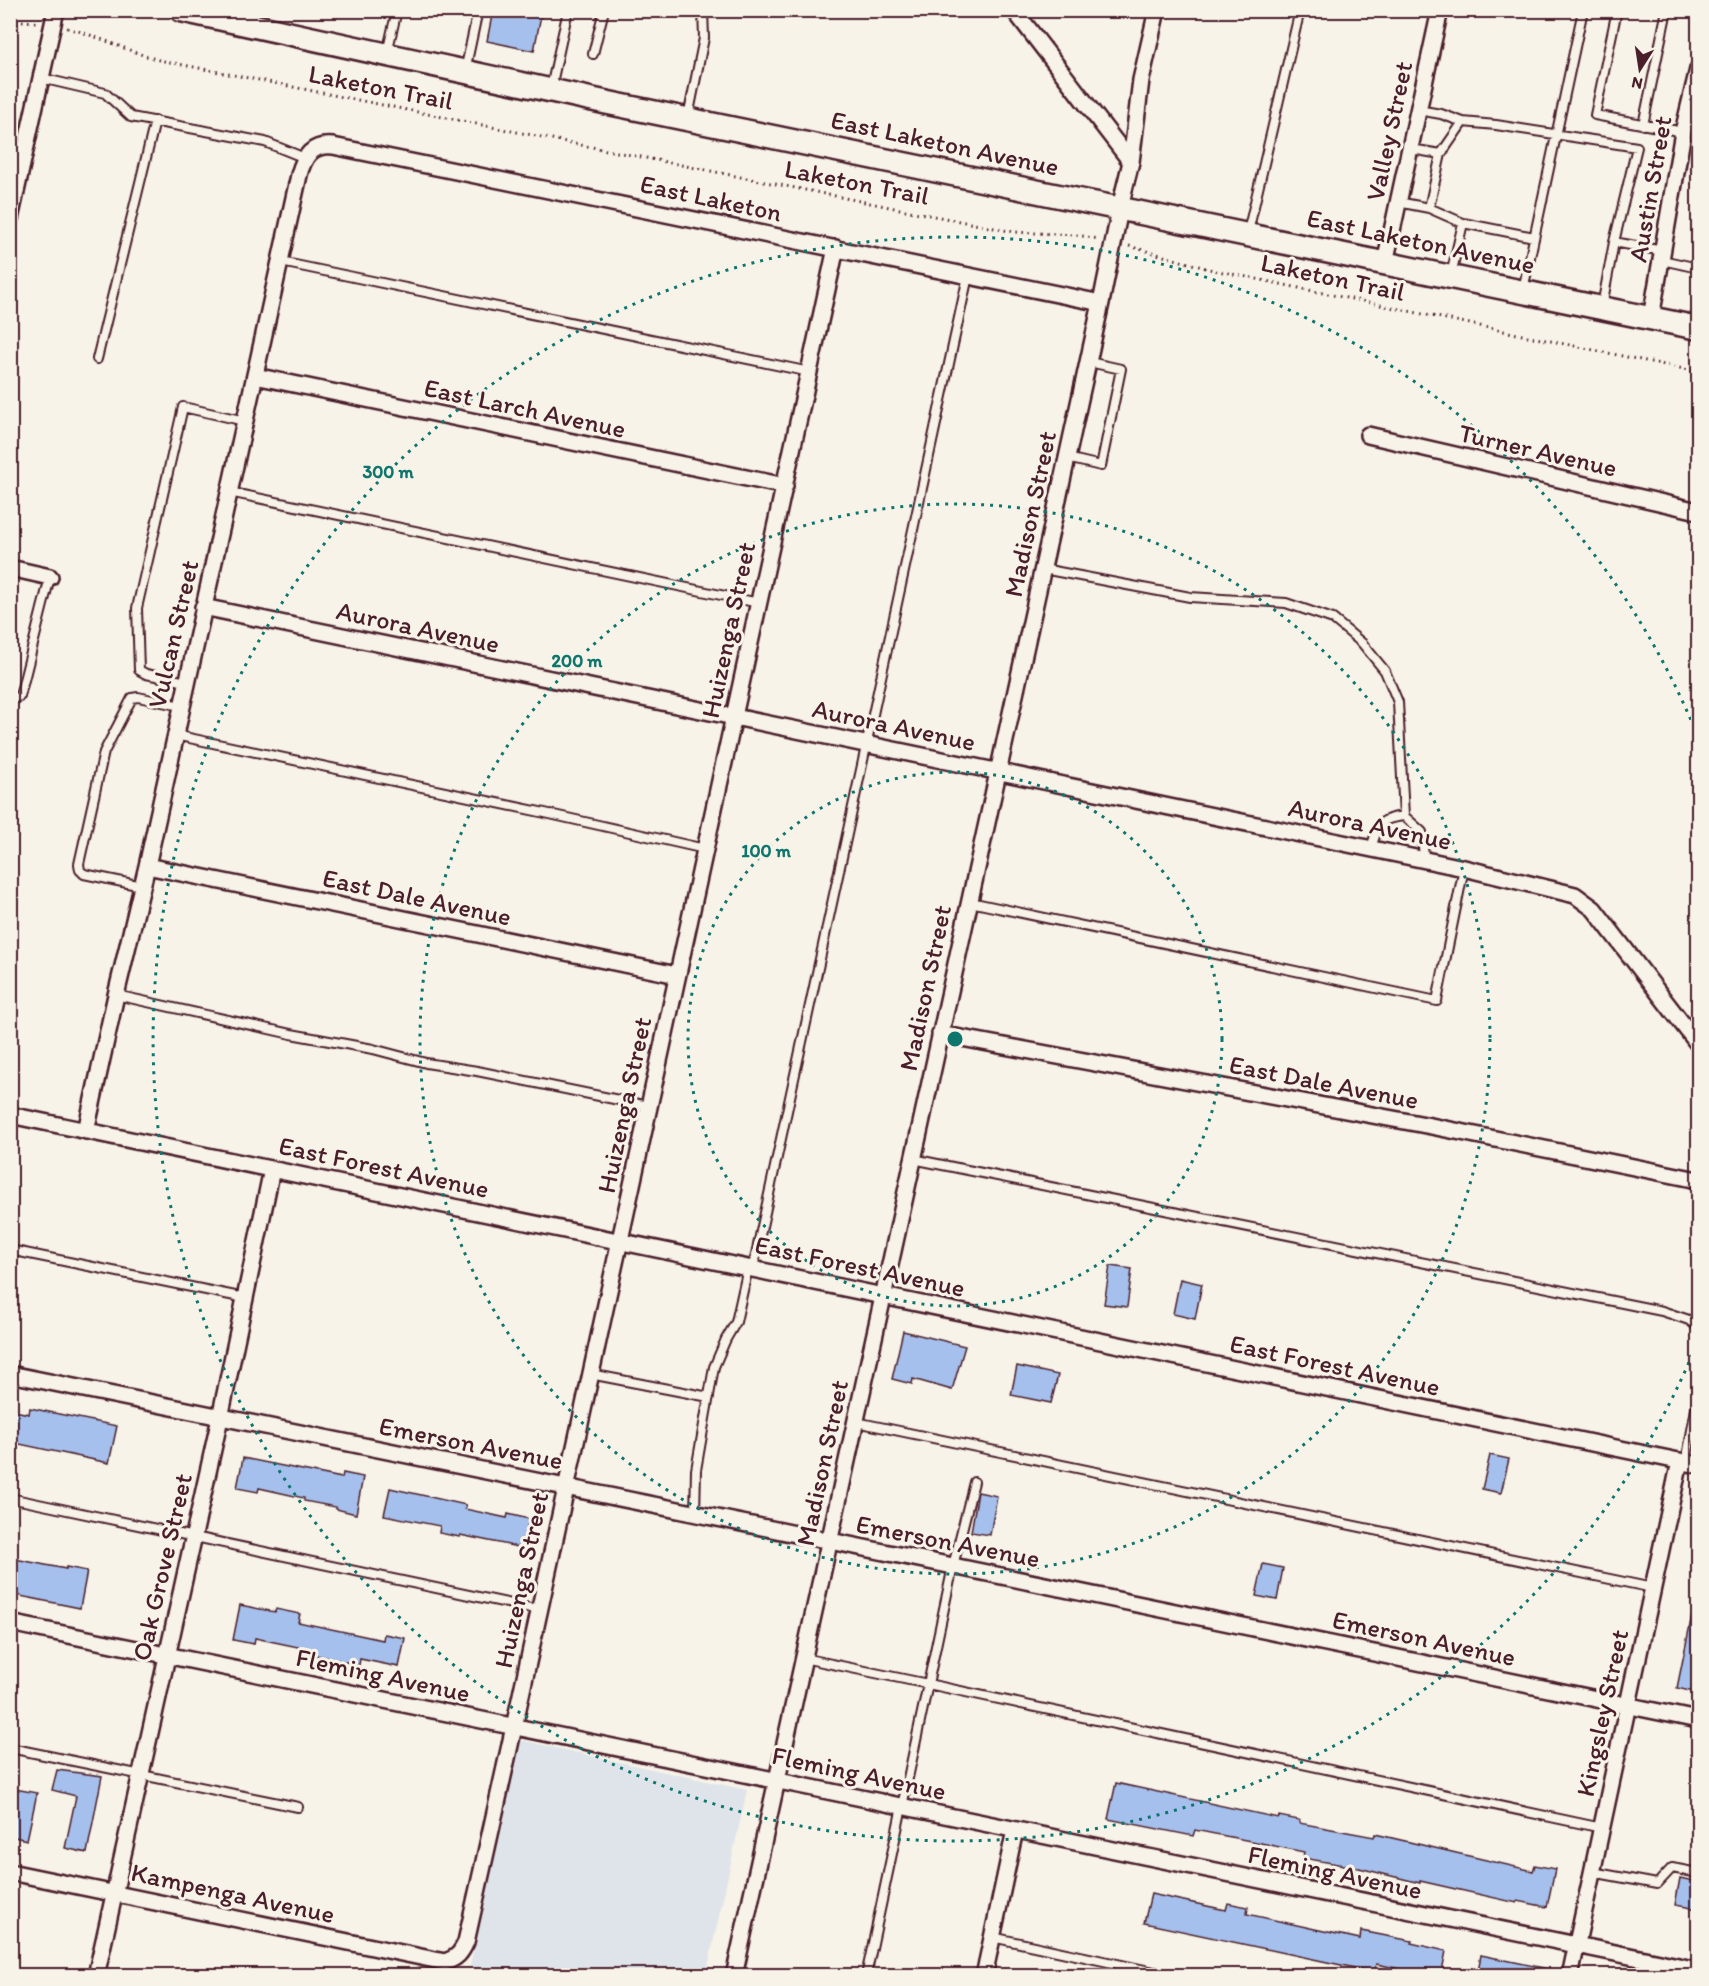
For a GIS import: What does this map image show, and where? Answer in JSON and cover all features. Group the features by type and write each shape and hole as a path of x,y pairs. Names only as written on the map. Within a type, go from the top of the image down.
{"main road":[{"name":"East Laketon Avenue","path":"181,10 688,119 1121,209 1248,233 1698,328"}],"street":[{"path":"1014,10 1131,162"},
{"name":"Madison Street","path":"734,1976 1089,362 1131,162 1141,80 1157,10"},
{"name":"Valley Street","path":"1385,263 1440,10"},
{"path":"10,219 15,174 41,78 54,17"},
{"name":"Austin Street","path":"1651,318 1683,132 1693,114 1698,69"},
{"name":"East Laketon","path":"308,154 325,145 333,146 1101,303"},
{"name":"Vulcan Street","path":"86,1131 280,262 308,154"},
{"name":"Huizenga Street","path":"445,1962 461,1953 466,1942 836,248"},
{"name":"East Larch Avenue","path":"255,376 785,486"},
{"name":"Turner Avenue","path":"1368,435 1698,511"},
{"path":"10,568 50,577"},
{"name":"Aurora Avenue","path":"203,607 1371,848 1575,895 1594,909 1698,1044"},
{"name":"East Dale Avenue","path":"147,866 676,975"},
{"name":"East Dale Avenue","path":"940,1034 1431,1126 1698,1180"},
{"name":"East Forest Avenue","path":"10,1115 1688,1463"},
{"name":"Oak Grove Street","path":"96,1976 220,1418 272,1169"},
{"name":"Emerson Avenue","path":"10,1374 1698,1720"},
{"name":"Kingsley Street","path":"1570,1976 1653,1588 1688,1463"},
{"name":"Fleming Avenue","path":"10,1623 1698,1971"},
{"path":"984,1976 1015,1830"},
{"name":"Kampenga Avenue","path":"10,1872 445,1962"}],"lane":[{"path":"387,55 397,10"},
{"path":"465,71 478,10"},
{"path":"550,90 568,10"},
{"path":"593,54 604,10"},
{"path":"688,119 704,38 703,10"},
{"path":"1248,233 1299,10"},
{"path":"1522,291 1558,134 1583,10"},
{"path":"1617,10 1595,114 1683,132"},
{"path":"1643,125 1667,10"},
{"path":"41,78 105,93 131,117 265,142 308,154"},
{"path":"1418,110 1441,114 1463,122 1637,147 1614,242 1602,308"},
{"path":"97,359 155,121"},
{"path":"1429,208 1441,154 1463,122"},
{"path":"1411,149 1441,154"},
{"path":"1398,202 1429,208 1463,223 1534,237"},
{"path":"1451,276 1463,223"},
{"path":"1614,242 1663,255 1698,268"},
{"path":"280,262 810,372"},
{"path":"695,1514 696,1470 714,1367 736,1322 751,1268 968,276"},
{"path":"1067,458 1101,466 1121,369 1089,362"},
{"path":"187,682 146,674 139,670 137,608 183,407 245,421"},
{"path":"229,492 759,603"},
{"path":"1043,569 1190,597 1286,603 1333,619 1362,643 1385,670 1398,702 1404,816 1422,832 1424,860"},
{"path":"10,700 20,696 50,577"},
{"path":"142,886 84,874 79,864 104,752 132,698 138,697 181,706"},
{"path":"175,735 705,849"},
{"path":"1371,848 1379,825 1387,818 1404,816"},
{"path":"969,902 1437,1000 1464,868"},
{"path":"116,995 291,1034 374,1049 426,1063 477,1071 648,1106"},
{"path":"913,1159 1662,1311 1689,1320 1698,1327"},
{"path":"10,1250 245,1299"},
{"path":"590,1374 708,1397"},
{"path":"1688,1463 1698,1398"},
{"path":"856,1422 1653,1588"},
{"path":"866,1976 953,1566 974,1482"},
{"path":"10,1498 540,1610"},
{"path":"803,1658 1602,1828"},
{"path":"10,1748 298,1807"},
{"path":"1592,1872 1657,1884 1672,1868 1698,1873"},
{"path":"992,1937 1173,1976"}],"path":[{"name":"Laketon Trail","path":"10,20 54,17 134,53 159,60 1014,232 1076,235 1114,242 1209,269 1698,372"}],"shaded area":[{"path":"520,1740 747,1790 706,1975 468,1975"}],"building":[{"path":"493,10 542,10 534,51 487,41"},
{"path":"1110,1266 1132,1269 1127,1307 1104,1304"},
{"path":"1180,1279 1202,1284 1195,1319 1173,1314"},
{"path":"903,1331 965,1346 952,1390 913,1379 912,1384 892,1379"},
{"path":"1017,1366 1058,1375 1051,1403 1011,1395"},
{"path":"30,1408 117,1426 109,1463 10,1442 10,1410 29,1414"},
{"path":"1490,1455 1509,1459 1501,1493 1482,1489"},
{"path":"243,1458 342,1478 343,1473 363,1477 356,1514 336,1509 336,1507 304,1501 304,1498 259,1488 258,1492 237,1488"},
{"path":"390,1488 466,1505 465,1509 507,1518 508,1514 529,1519 523,1548 439,1533 440,1526 384,1515"},
{"path":"978,1492 997,1496 990,1535 971,1532"},
{"path":"10,1558 87,1571 80,1608 10,1594"},
{"path":"1263,1564 1283,1568 1277,1600 1256,1596"},
{"path":"240,1605 300,1614 298,1622 383,1640 384,1634 405,1638 399,1667 360,1659 359,1665 302,1652 303,1648 255,1638 254,1644 233,1640"},
{"path":"1692,1615 1698,1615 1698,1693 1677,1688"},
{"path":"57,1770 102,1776 87,1853 65,1848 76,1796 52,1790"},
{"path":"1116,1783 1278,1818 1279,1816 1299,1820 1299,1823 1374,1837 1375,1834 1533,1871 1535,1865 1555,1869 1547,1907 1518,1901 1517,1903 1355,1867 1303,1858 1304,1852 1261,1843 1195,1830 1193,1836 1108,1819"},
{"path":"15,1789 37,1793 27,1840 10,1836 10,1812"},
{"path":"1680,1878 1698,1882 1698,1909 1675,1905"},
{"path":"1151,1894 1226,1910 1228,1903 1248,1907 1247,1914 1360,1939 1361,1931 1412,1941 1411,1943 1446,1951 1441,1976 1420,1976 1420,1973 1376,1964 1374,1972 1144,1923"},
{"path":"1481,1955 1549,1969 1549,1976 1477,1976"}]}
